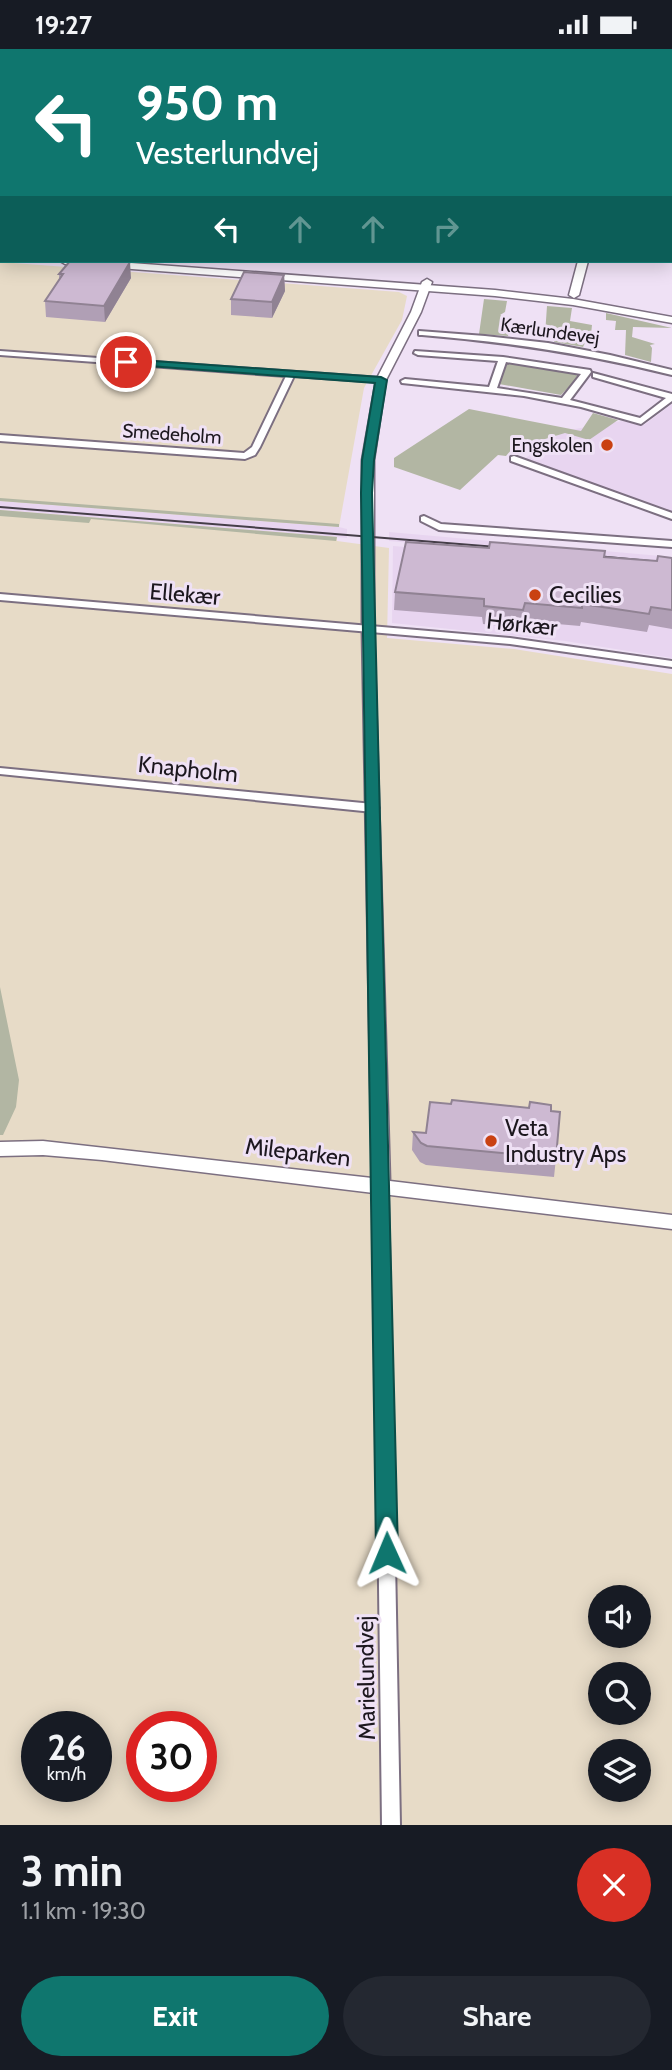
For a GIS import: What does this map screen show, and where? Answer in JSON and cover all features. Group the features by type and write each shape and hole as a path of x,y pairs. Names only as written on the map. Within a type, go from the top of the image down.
{"main road":[{"path":"95,263 426,285"},
{"path":"147,263 573,299 672,314"},
{"path":"573,299 672,320"}],"street":[{"path":"573,299 582,263"},
{"name":"Marielundvej","path":"391,1825 381,1187 368,629 368,460 381,380 426,285"},
{"name":"Kærlundevej","path":"422,333 566,347 632,361 672,373"},
{"path":"0,353 381,380"},
{"path":"418,353 503,359 587,372 565,400"},
{"path":"493,388 503,359"},
{"name":"Smedeholm","path":"0,438 245,456 252,453 256,447 291,373"},
{"path":"596,375 672,397"},
{"path":"405,381 493,388 565,400 641,421 672,397"},
{"path":"514,459 672,516"},
{"path":"424,519 439,527 672,544"},
{"name":"Ellekær","path":"0,597 368,629"},
{"name":"Hørkær","path":"368,629 510,641 672,664"},
{"name":"Knapholm","path":"0,771 373,808"},
{"name":"Mileparken","path":"0,1149 68,1150 672,1222"}],"shaded area":[{"path":"0,263 399,292 407,296 402,320 364,388 339,527 0,501"},
{"name":"Engskolen","path":"672,404 672,512 523,460 563,431 622,421 644,425"},
{"path":"0,501 339,527 347,529 347,538 0,510"},
{"path":"0,510 337,537 337,541 389,548 387,638 514,649 672,674 672,1825 0,1825"},
{"path":"389,532 672,557 672,566 389,541"},
{"name":"Cecilies","path":"393,546 672,569 672,658 565,641 392,623"}],"green space":[{"path":"484,299 507,301 505,312 500,315 513,318 508,336 479,334"},
{"path":"547,306 572,308 570,321 592,325 590,344 585,343 583,347 554,342 555,335 545,335"},
{"path":"606,313 672,328 633,327 632,337 655,344 650,345 651,362 625,355 626,330 615,330 616,321 606,320"},
{"path":"508,362 582,374 561,395 499,384"},
{"path":"469,409 581,431 593,413 618,420 589,440 565,433 512,449 506,456 498,455 460,490 394,467 394,458"},
{"path":"0,498 339,524 339,527 0,501"},
{"path":"0,510 337,537 336,541 91,519 89,523 0,516"},
{"path":"0,987 19,1080 16,1107 3,1135 0,1135"}],"building":[{"path":"68,263 129,263 104,306 45,301 63,274 59,274"},
{"path":"244,272 284,275 272,302 231,299"},
{"name":"Cecilies","path":"406,542 489,548 490,542 605,551 604,557 657,561 658,556 672,558 672,610 651,607 649,614 582,604 582,608 525,603 523,610 484,606 484,599 395,592"},
{"path":"452,1100 529,1108 530,1102 551,1105 551,1111 560,1112 556,1158 427,1146 421,1143 413,1132 426,1133 430,1102 451,1104"}],"tram line":[{"path":"0,507 509,548"},
{"path":"586,555 672,563"}],"place":[{"name":"Engskolen","path":"607,445"},
{"name":"Cecilies","path":"535,595"},
{"name":"Veta Industry Aps","path":"491,1141"}],"route":[{"path":"126,362 381,380 368,460 366,493 387,1553"}]}
